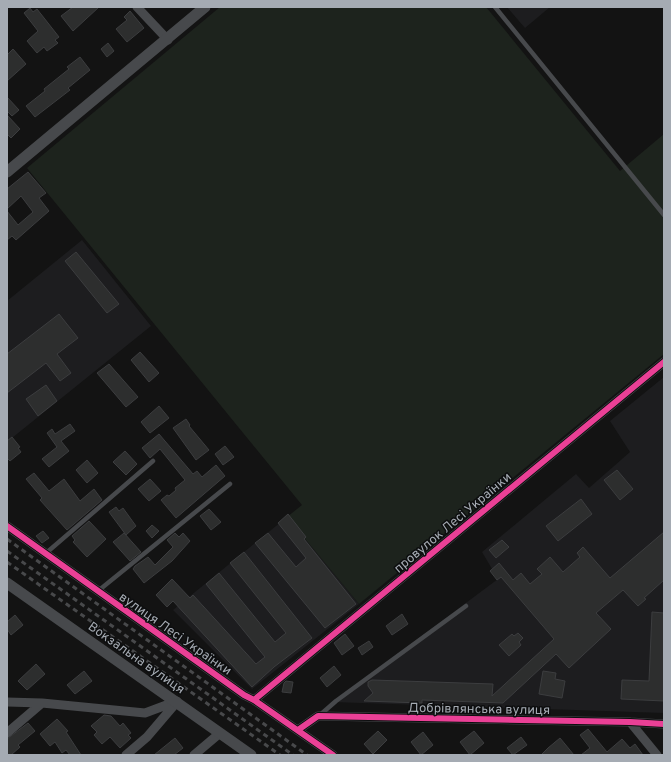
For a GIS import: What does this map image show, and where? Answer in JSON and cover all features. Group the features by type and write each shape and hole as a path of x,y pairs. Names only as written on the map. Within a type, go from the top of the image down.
{"street":[{"path":"137,7 168,40"},
{"path":"7,172 168,40 205,7"},
{"name":"провулок Лесі Українки","path":"254,700 664,362"},
{"name":"вулиця Лесі Українки","path":"7,526 244,695 254,700 333,755"},
{"name":"Вокзальна вулиця","path":"7,583 252,755"},
{"path":"7,702 42,703 145,713 176,702"},
{"path":"126,755 147,737 176,702"},
{"path":"7,733 42,703"},
{"path":"298,730 318,716"},
{"name":"Добрівлянська вулиця","path":"318,716 630,722 664,724"},
{"path":"630,722 657,755"},
{"path":"194,755 220,733"}],"lane":[{"path":"495,7 664,215"},
{"path":"45,554 153,461"},
{"path":"98,591 230,484"},
{"path":"318,716 336,701 466,606"}],"shaded area":[{"path":"220,7 486,7 620,171 664,134 664,354 359,604 287,517 302,505 27,168"},
{"path":"507,7 550,7 525,28"},
{"path":"82,240 151,326 7,442 7,301"},
{"path":"664,377 664,713 333,702 498,579 482,552 576,474 589,488 630,452 610,421"},
{"path":"287,517 359,604 252,689 173,610"}],"building":[{"path":"73,7 99,7 73,31 61,16"},
{"path":"30,8 33,12 37,9 59,37 55,40 58,43 47,51 44,47 37,53 27,41 38,31 24,13"},
{"path":"130,11 144,28 127,42 116,29 127,20 124,17"},
{"path":"108,43 114,51 107,57 101,49"},
{"path":"13,49 26,64 7,81 7,55"},
{"path":"80,57 90,70 68,88 70,90 35,117 26,106 45,91 44,89 69,69 67,67"},
{"path":"7,97 19,110 12,116 7,111"},
{"path":"7,115 20,129 11,138 7,134"},
{"path":"28,172 46,193 39,198 49,211 16,240 12,236 7,240 7,211 18,225 33,212 21,196 7,209 7,189"},
{"path":"76,252 119,304 107,313 65,261"},
{"path":"59,314 78,338 57,354 71,373 60,381 46,363 7,393 7,354"},
{"path":"140,352 159,373 149,382 131,360"},
{"path":"109,364 138,397 126,407 97,373"},
{"path":"46,385 57,401 38,416 26,399"},
{"path":"159,406 169,418 150,433 141,422"},
{"path":"186,419 190,425 189,426 209,450 196,460 173,428"},
{"path":"70,424 75,431 61,441 69,451 49,467 42,459 57,447 47,433 52,429 55,434"},
{"path":"159,434 193,474 197,471 202,477 216,465 225,476 176,518 161,500 167,495 169,496 176,490 175,488 185,480 160,449 150,458 142,448"},
{"path":"12,437 20,447 18,448 21,452 10,461 7,458 7,441"},
{"path":"225,446 234,457 223,465 215,454"},
{"path":"125,451 137,464 126,475 113,462"},
{"path":"87,460 98,473 87,483 76,470"},
{"path":"617,470 633,489 620,500 604,480"},
{"path":"34,473 49,491 64,479 80,501 94,489 102,500 67,530 40,500 42,498 26,479"},
{"path":"150,479 161,491 149,501 138,489"},
{"path":"581,499 592,514 558,541 546,526"},
{"path":"116,507 119,511 123,508 136,526 126,535 109,512"},
{"path":"209,509 221,522 211,530 200,516"},
{"path":"288,514 306,537 304,539 356,604 325,628 255,543 268,533 296,567 306,558 278,523"},
{"path":"89,521 106,539 87,557 73,542 75,540 72,536"},
{"path":"152,525 159,531 152,538 146,531"},
{"path":"43,531 49,538 42,543 36,536"},
{"path":"664,532 664,580 644,598 646,599 638,606 623,590 596,613 611,629 569,668 556,654 503,703 422,700 422,703 364,701 373,693 368,686 368,682 372,680 493,684 492,696 554,639 501,577 497,580 490,571 499,563 513,580 521,573 530,584 542,574 537,569 550,557 563,572 580,557 577,553 583,547 610,578"},
{"path":"124,533 141,552 130,561 113,542"},
{"path":"175,533 179,537 183,533 190,541 172,561 144,583 133,569 148,557 155,565 173,547 167,540"},
{"path":"502,540 509,547 496,558 489,550"},
{"path":"244,552 312,638 274,667 252,687 173,601 167,607 156,595 172,579 190,598 193,595 256,664 265,657 206,584 219,573 275,642 286,633 230,563"},
{"path":"652,612 664,613 664,701 621,699 622,680 649,681"},
{"path":"402,614 408,624 392,635 386,626"},
{"path":"15,615 23,625 11,635 7,629 7,622"},
{"path":"518,633 523,638 519,642 521,645 509,656 499,645 512,634 514,636"},
{"path":"345,634 354,646 342,655 334,643"},
{"path":"369,641 373,647 362,655 358,648"},
{"path":"36,664 45,674 27,690 18,681"},
{"path":"334,666 341,675 327,687 320,678"},
{"path":"84,671 92,681 75,694 67,685"},
{"path":"543,671 556,673 555,679 565,681 562,698 539,694"},
{"path":"286,681 293,682 291,693 282,692"},
{"path":"104,715 111,716 120,726 123,723 131,733 128,735 131,738 120,748 110,737 102,744 94,735 97,732 91,726"},
{"path":"57,719 68,731 66,732 81,755 70,755 66,750 62,753 55,742 50,746 40,734"},
{"path":"28,723 35,731 18,745 20,747 11,755 7,755 7,739"},
{"path":"588,729 607,752 622,739 630,748 635,744 643,755 581,755 590,748 580,735"},
{"path":"378,731 387,740 373,754 364,744"},
{"path":"474,731 484,743 470,755 460,742"},
{"path":"423,732 433,745 421,755 411,742"},
{"path":"521,737 527,745 513,755 507,748"},
{"path":"175,738 183,748 174,755 154,755"},
{"path":"560,738 574,755 541,755 548,748"}],"railway":[{"path":"7,539 307,755"},
{"path":"7,551 293,755"},
{"path":"7,562 280,755"}],"cycle path":[{"path":"254,700 664,362"},
{"path":"7,526 244,695 254,700 333,755"},
{"path":"298,730 318,716 630,722 664,724"}]}
